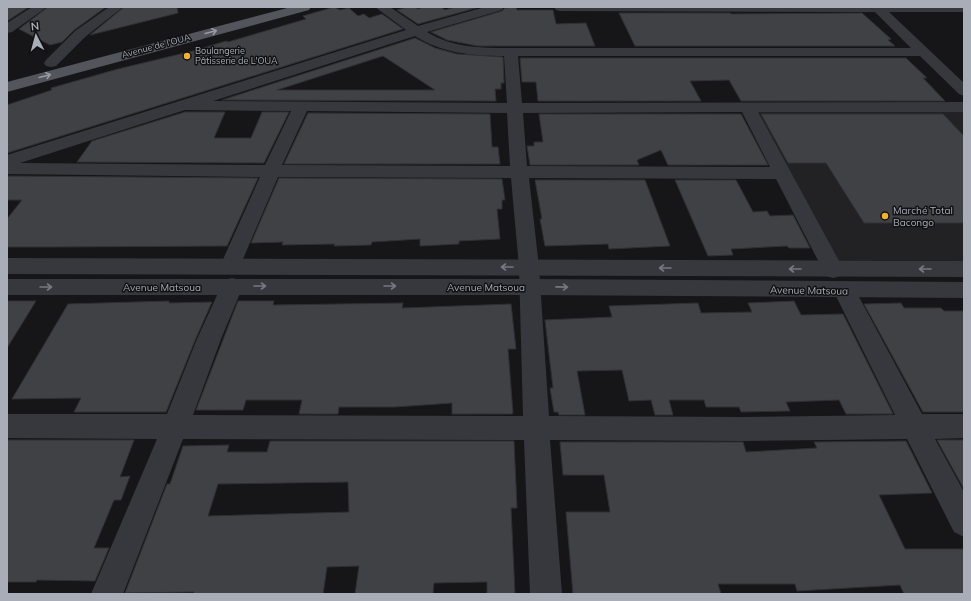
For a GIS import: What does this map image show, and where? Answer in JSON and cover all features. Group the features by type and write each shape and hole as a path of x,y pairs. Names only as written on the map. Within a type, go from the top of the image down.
{"main road":[{"name":"Avenue de l'OUA","path":"7,75 263,7"},
{"name":"Avenue de l'OUA","path":"7,86 305,7"}],"street":[{"path":"7,29 41,7"},
{"path":"51,63 80,34 117,7"},
{"path":"381,7 400,18 416,31 437,43 452,48 473,51 923,52"},
{"path":"7,161 416,31 498,7"},
{"path":"560,7 964,8"},
{"path":"878,7 964,91"},
{"path":"511,52 519,172 529,277 546,594"},
{"path":"182,106 514,108 964,107"},
{"path":"107,594 175,427 271,171 301,106"},
{"path":"747,107 964,522"},
{"path":"7,168 271,171 782,173"},
{"name":"Avenue Matsoua","path":"7,266 231,276 838,280 964,290"},
{"name":"Avenue Matsoua","path":"838,280 964,269"},
{"name":"Avenue Matsoua","path":"7,287 231,276"},
{"path":"7,426 744,429 964,426"}],"shaded area":[{"name":"Marché Total Bacongo","path":"747,107 964,107 964,261 828,260"}],"building":[{"path":"7,7 29,7 7,21"},
{"path":"48,7 106,7 74,30 62,42 50,45 19,29"},
{"path":"124,7 177,7 178,13 90,35"},
{"path":"334,7 340,10 349,8 358,16 364,14 369,18 382,14 403,29 7,153 7,105 52,90 51,88 118,69 197,50 226,41 228,42 306,19 303,16"},
{"path":"407,7 415,7 418,9 423,7 441,7 445,10 455,7 476,8 418,24 397,10"},
{"path":"516,7 517,10 553,10 556,24 586,23 595,46 478,46 447,40 431,32 502,11 505,8"},
{"path":"619,13 862,13 891,39 888,40 895,46 635,46"},
{"path":"415,38 435,48 457,54 503,57 504,83 501,83 501,89 495,89 496,101 222,100","holes":["383,56 435,90 277,90"]},
{"path":"520,58 906,58 927,78 923,78 945,101 741,101 729,80 690,81 701,101 538,101 536,82 522,82"},
{"path":"185,112 225,112 214,138 251,138 262,112 289,112 264,163 77,162 92,141"},
{"path":"308,113 490,114 492,147 498,147 500,164 284,164"},
{"path":"539,114 741,114 768,165 668,165 661,150 637,160 639,165 530,165 527,146 534,146 534,142 543,142"},
{"path":"761,114 943,114 964,136 964,223 864,223 826,163 788,163"},
{"path":"7,176 258,178 227,246 7,247 7,219 22,200 7,200"},
{"path":"279,178 502,179 505,200 502,200 502,209 497,209 500,239 459,241 459,244 420,246 420,239 372,242 371,245 334,246 335,244 282,245 283,242 251,243"},
{"path":"535,180 645,180 670,246 609,249 608,244 545,246"},
{"path":"675,180 736,180 753,212 767,211 770,216 793,215 810,248 789,248 787,246 731,249 733,255 708,256"},
{"path":"7,301 36,301 7,348"},
{"path":"169,301 169,303 212,302 166,412 74,412 81,398 12,399 68,304"},
{"path":"238,301 274,301 273,305 403,303 402,308 511,304 516,349 508,349 513,413 452,414 452,403 395,407 339,407 338,414 299,414 302,400 246,400 243,410 196,410"},
{"path":"794,301 801,315 843,314 893,414 846,414 839,400 786,402 790,411 741,412 739,407 706,407 704,400 669,400 673,415 655,415 651,400 629,401 622,370 577,371 585,415 559,415 558,412 554,412 550,388 553,388 545,320 612,317 609,306 698,303 701,313 752,312 748,303"},
{"path":"901,303 904,308 941,308 944,311 964,311 964,412 923,412 864,304"},
{"path":"7,440 134,440 120,477 130,476 121,500 114,500 94,548 109,548 95,581 37,580 36,582 7,582"},
{"path":"937,440 964,440 964,489"},
{"path":"270,441 514,441 517,508 511,508 515,594 487,594 487,582 434,583 433,594 355,594 359,566 327,567 323,594 193,594 194,592 125,593 167,484 170,484 183,446 229,445 227,452 267,452","holes":["348,482 349,512 208,516 218,484"]},
{"path":"906,441 932,493 879,495 905,549 964,549 964,594 904,594 900,585 797,591 795,584 718,584 721,594 573,594 566,512 610,512 604,475 563,475 560,442 743,442 746,452 817,448 814,442"}],"place":[{"name":"Boulangerie Pâtisserie de L'OUA","path":"187,56"},
{"name":"Marché Total Bacongo","path":"885,216"}]}
